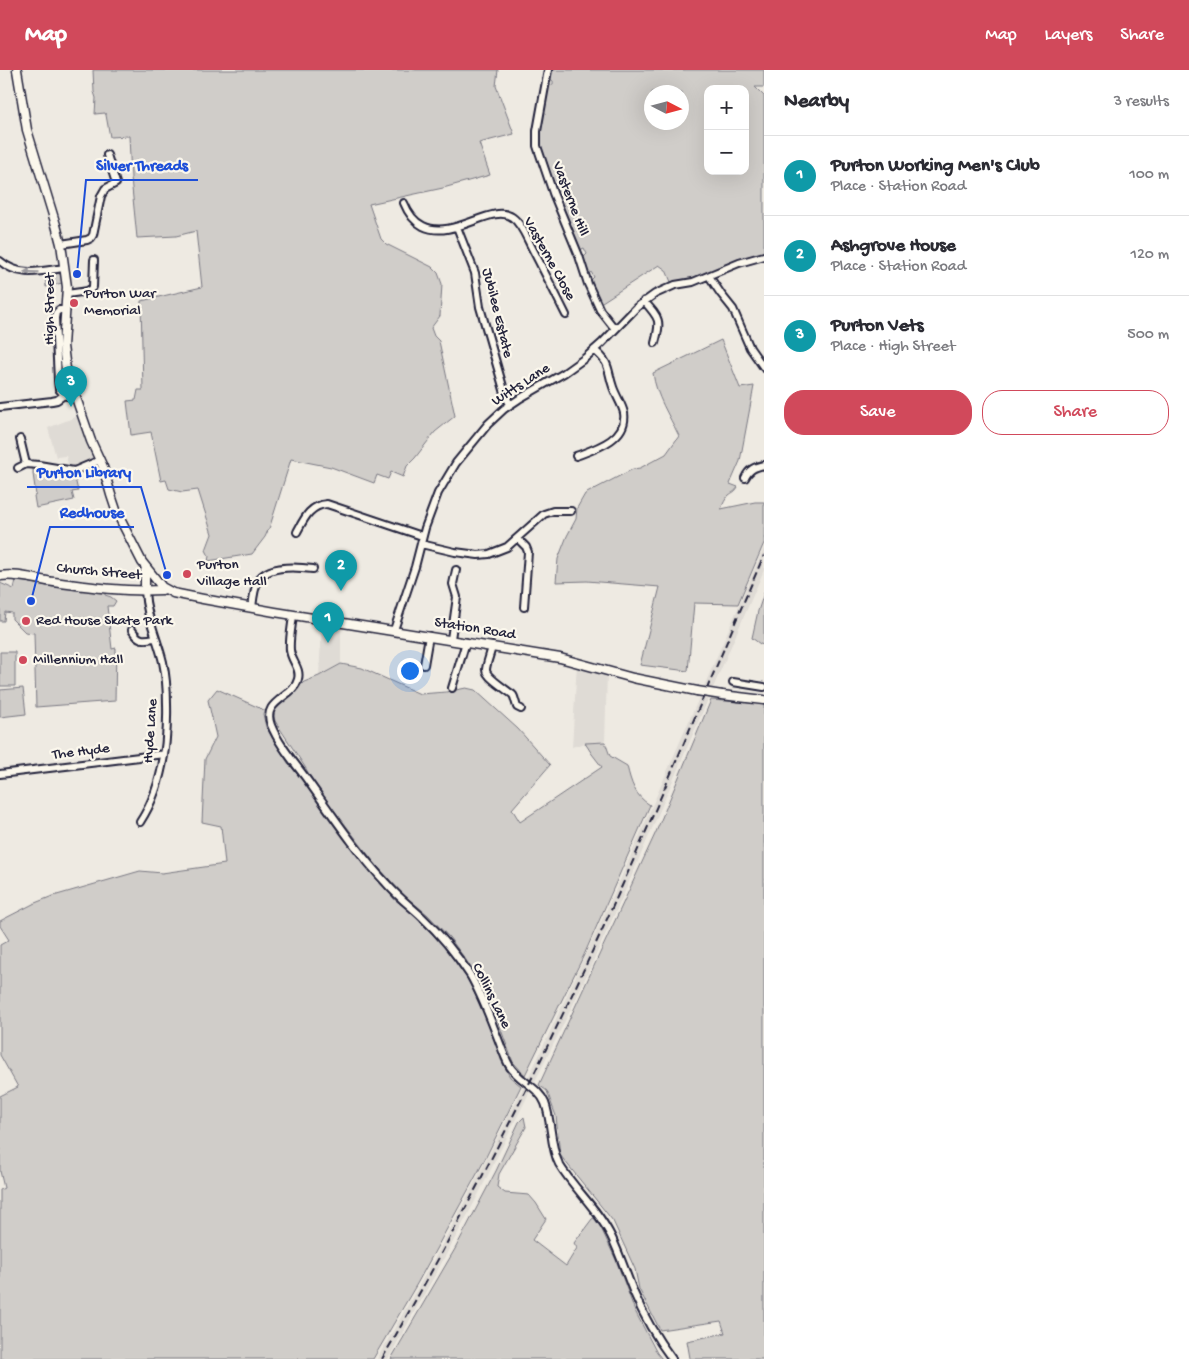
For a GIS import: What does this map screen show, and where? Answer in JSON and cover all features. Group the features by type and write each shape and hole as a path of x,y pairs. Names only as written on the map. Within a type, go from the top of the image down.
{"street":[{"name":"High Street","path":"17,70 27,130 61,244 67,294 64,353 66,369 100,460 117,513 146,568 165,589 179,595"},
{"name":"Vasterne Hill","path":"548,70 537,131 537,146 588,284 600,310 615,329"},
{"path":"61,244 87,240 93,235 101,196 105,189 116,183 107,155"},
{"name":"Vasterne Close","path":"404,203 410,215 422,226 438,230 458,227 500,214 508,215 514,219 526,237 566,315"},
{"name":"Jubilee Estate","path":"458,227 475,273 480,307 506,397 510,404"},
{"name":"Witts Lane","path":"394,630 414,570 422,536 436,498 452,470 488,424 510,404 569,370 594,350 644,302 664,289 689,283 764,256"},
{"path":"67,294 88,291 94,287 94,260"},
{"path":"0,261 14,270 31,273 64,268"},
{"path":"709,276 733,310 750,348 764,368"},
{"path":"644,302 658,320 661,334 655,343"},
{"path":"64,395 59,388 58,380 55,318 59,310 66,310"},
{"path":"576,456 584,450 614,437 621,429 624,420 623,409 613,389 604,358 594,350"},
{"path":"0,406 52,401 64,395 74,394"},
{"path":"20,439 26,464"},
{"path":"18,468 26,464 72,471 100,460"},
{"path":"745,478 750,469 764,465"},
{"path":"297,532 310,511 317,506 325,504 422,536"},
{"path":"421,544 454,552 486,555 506,547 544,514 553,511 571,511"},
{"path":"517,538 526,547 528,556 524,607"},
{"path":"252,608 257,582 264,575 291,567 313,569"},
{"path":"145,591 146,568"},
{"path":"451,639 457,596 453,584 456,570"},
{"name":"Church Street","path":"0,576 90,587 145,591 165,589"},
{"name":"Hyde Lane","path":"140,822 159,782 167,729 166,684 163,661 147,611 145,591"},
{"name":"Station Road","path":"179,595 569,659 633,678 697,691 764,700"},
{"name":"Collins Lane","path":"293,615 290,652 299,678 297,684 272,708 269,717 272,728 321,800 374,870 426,921 470,976 509,1065 515,1073 540,1094 544,1102 559,1163 598,1213 607,1228 617,1248 635,1296 660,1343 672,1359"},
{"path":"132,630 141,639 155,638"},
{"path":"424,665 429,636"},
{"path":"452,688 466,642"},
{"path":"492,646 486,669 487,674 513,695 517,707 521,709"},
{"path":"733,682 764,687"},
{"name":"The Hyde","path":"0,774 164,754"}],"shaded area":[{"path":"93,70 498,70 496,86 514,134 479,143 490,175 443,188 369,204 381,239 386,244 432,267 438,273 442,284 440,316 431,328 434,336 439,341 455,416 435,432 407,466 403,477 391,472 388,479 377,475 374,483 331,467 291,459 270,526 265,537 252,554 208,561 209,556 206,550 212,534 198,490 182,492 169,489 166,480 161,481 151,432 131,435 127,401 136,400 138,390 143,390 141,301 202,287 196,231 176,236 137,238 129,136 110,137 105,113 95,114 96,98"},
{"path":"551,70 764,70 764,87 755,87 764,96 764,253 737,261 697,277 671,282 666,270 659,265 599,304 590,281 594,277 591,272 587,273 583,258 587,254 584,248 580,250 554,189 542,152 540,132 548,86 553,84 553,81 549,78"},
{"path":"59,273 62,277 62,283 46,287 45,275"},
{"path":"721,340 740,388 754,386 740,461 730,484 738,487 724,502 721,509 764,502 764,543 738,604 694,603 688,671 640,665 660,587 587,581 556,582 558,559 576,519 577,508 585,494 666,454 679,436 660,398 653,373"},
{"path":"78,416 96,458 88,463 69,469 66,456 56,457 48,428"},
{"path":"33,468 74,474 78,491 72,492 74,500 36,508"},
{"path":"764,548 764,570 622,898 574,1003 474,1203 435,1275 388,1359 377,1359 438,1252 535,1064 617,887"},
{"path":"16,580 53,587 105,592 105,595 116,601 113,606 107,606 112,649 116,648 115,701 36,707 34,633 25,632 12,619 12,613 5,612 4,621 0,621 0,583 14,589"},
{"path":"764,593 764,645 752,638"},
{"path":"322,623 341,625 341,664 319,676"},
{"path":"0,652 15,652 15,686 0,686"},
{"path":"577,663 607,672 605,742 585,743 572,747"},
{"path":"341,664 362,668 420,694 466,688 475,690 518,729 550,765 512,809 520,822 602,767 585,743 605,742 610,756 627,766 634,788 641,798 650,805 584,955 525,1075 513,1062 482,986 466,960 449,937 428,915 404,895 376,865 315,785 275,721 273,711 279,703 304,682"},
{"path":"23,688 26,714 0,717 0,690"},
{"path":"217,689 264,710 266,727 288,763 394,899 412,913 443,945 468,980 494,1034 501,1060 510,1077 521,1086 484,1161 418,1282 373,1359 0,1359 0,1190 4,1188 0,1171 0,1096 18,1087 0,1055 0,945 9,940 0,926 0,921 50,897 140,871 162,873 225,864 221,826 202,822 205,759 216,737 208,700"},
{"path":"711,700 764,704 764,1359 689,1359 687,1341 725,1333 721,1321 660,1330 639,1289 635,1269 613,1221 560,1155 556,1116 547,1091 539,1085 656,832"},
{"path":"524,1117 526,1127 499,1174 497,1187 505,1193 529,1195 536,1203 546,1219 532,1240 566,1266 577,1248 574,1243 594,1218 601,1228 616,1260 635,1311 662,1359 391,1359 455,1249 496,1171 519,1122"}],"railway":[{"path":"382,1359 415,1302 508,1127 566,1008 639,847 764,555"}],"place":[{"name":"Silver Threads","path":"77,274"},
{"name":"Purton War Memorial","path":"74,303"},
{"name":"Purton Vets","path":"71,407"},
{"name":"Purton Village Hall","path":"187,574"},
{"name":"Purton Library","path":"167,575"},
{"name":"Ashgrove House","path":"341,591"},
{"name":"Redhouse","path":"31,601"},
{"name":"Red House Skate Park","path":"26,621"},
{"name":"Purton Working Men's Club","path":"328,643"},
{"name":"Millennium Hall","path":"23,660"}]}
